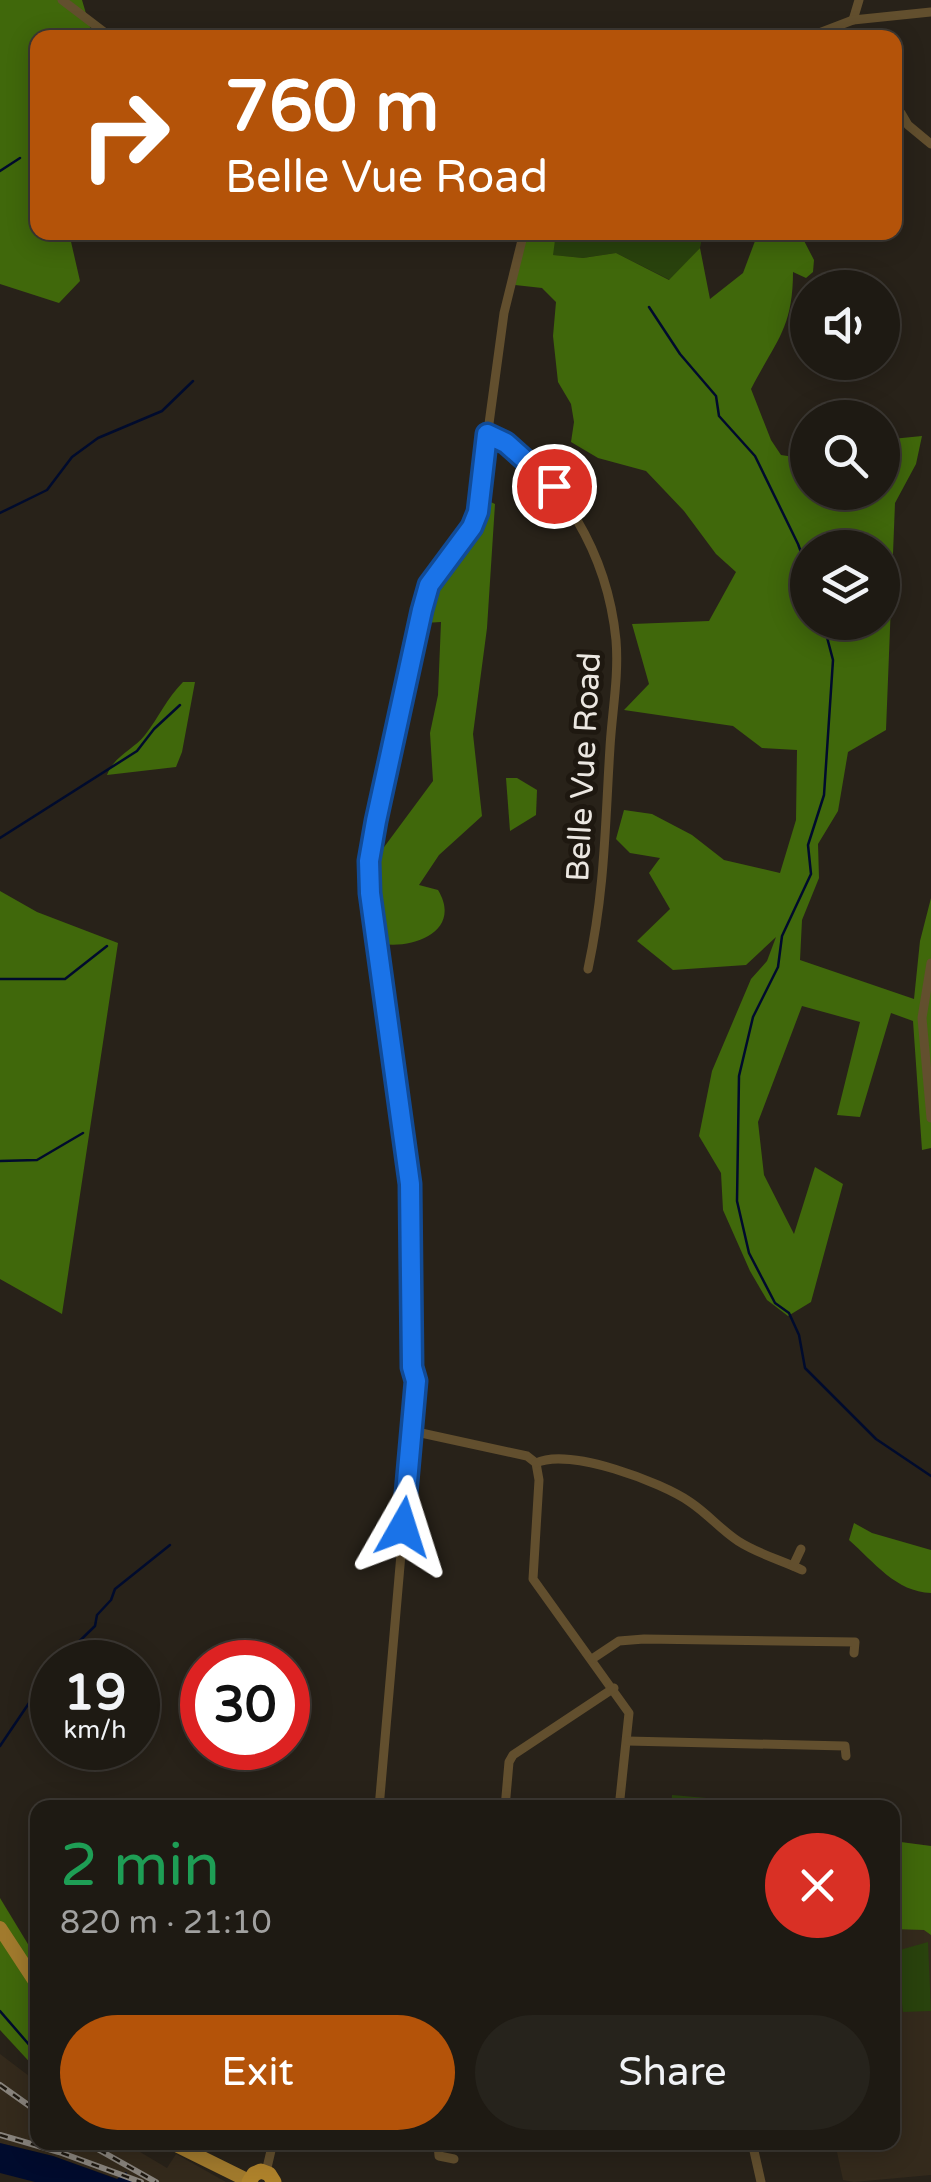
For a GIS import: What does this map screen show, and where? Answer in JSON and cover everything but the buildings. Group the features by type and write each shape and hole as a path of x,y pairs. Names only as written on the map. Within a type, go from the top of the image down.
{"highway":[{"path":"250,2181 257,2172 270,2177"}],"main road":[{"path":"0,1928 30,1974"},
{"path":"186,2150 250,2181"}],"street":[{"path":"62,0 101,30"},
{"path":"853,20 860,0"},
{"path":"827,30 853,20 931,12"},
{"path":"902,115 931,144"},
{"path":"380,1800 416,1381 412,1367 410,1184 370,893 369,861 392,737 429,585 472,527 478,512 504,313 522,240"},
{"name":"Belle Vue Road","path":"487,434 506,443 542,472 565,502 589,544 612,620 617,681 606,850 600,910 588,968"},
{"path":"931,963 922,1018 931,1118"},
{"path":"412,1431 526,1456 536,1463 539,1480 534,1580 630,1713 620,1800"},
{"path":"536,1463 553,1458 604,1467 670,1491 691,1502 742,1544 797,1568 801,1549"},
{"path":"592,1660 624,1640 854,1643"},
{"path":"505,1800 513,1755 614,1688"},
{"path":"627,1742 845,1746"},
{"path":"270,2177 272,2150"},
{"path":"440,2150 439,2156 454,2160"},
{"path":"754,2150 761,2182"}],"shaded area":[{"path":"900,1842 931,1846 931,2175 843,2180 837,2150 900,2150"},
{"path":"0,2054 30,2077 30,2150 137,2150 167,2168 176,2154 226,2182 133,2182 126,2173 118,2179 53,2156 0,2143"}],"green space":[{"path":"0,0 82,0 93,30 30,30 30,240 71,240 80,281 59,303 0,284"},
{"path":"525,240 555,240 553,255 583,258 616,253 669,280 700,248 710,299 743,273 755,240 804,240 814,260 813,270 790,270 786,322 751,389 771,440 781,455 790,456 790,510 895,510 894,530 790,530 790,640 890,640 886,730 848,752 838,811 818,844 819,878 802,920 800,960 914,999 920,941 931,898 931,1148 922,1150 913,1021 891,1013 860,1117 837,1115 860,1022 802,1006 758,1122 764,1175 794,1234 815,1167 843,1184 811,1302 788,1316 767,1300 750,1271 723,1210 721,1173 699,1136 712,1071 751,979 767,961 776,937 746,965 673,970 637,941 670,909 649,873 660,858 630,853 616,839 624,810 652,814 692,835 724,860 780,873 796,820 797,750 762,748 733,726 624,710 649,684 632,624 709,621 736,572 646,471 598,458 571,442 571,404 558,382 553,336 556,302 542,288 515,285"},
{"path":"555,240 702,240 700,248 670,280 616,253 583,258 552,255"},
{"path":"922,436 916,464 900,494 900,438"},
{"path":"482,498 495,504 487,628 473,734 482,816 439,855 419,885 438,890 444,904 440,926 421,940 382,944 373,862 433,781 430,733 438,695 441,622 424,623 431,593 475,531"},
{"path":"183,682 195,682 176,767 107,775 114,763 145,735"},
{"path":"506,778 517,778 537,790 536,815 510,831"},
{"path":"0,891 37,912 118,943 62,1314 0,1279"},
{"path":"854,1523 872,1533 931,1550 931,1593 896,1582 877,1566 849,1540"},
{"path":"672,1795 730,1800 672,1800"},
{"path":"900,1842 931,1846 931,1935 924,1930 900,1929"},
{"path":"0,1898 30,1947 30,2062 0,2030"},
{"path":"928,1942 931,2011 903,2012 900,1950"}],"water":[{"path":"0,2143 53,2156 117,2179 126,2172 133,2182 35,2182 0,2173"}],"waterway":[{"path":"0,171 20,158"},
{"path":"649,307 680,354 716,396 719,416 755,456 791,530"},
{"path":"0,513 47,490 72,457 98,438 162,411 193,381"},
{"path":"828,640 833,660 824,795 808,845 811,874 782,936 778,967 753,1017 739,1076 737,1201 749,1253 775,1303 789,1313 799,1335 805,1368 876,1439 931,1476"},
{"path":"0,838 137,751 180,705"},
{"path":"0,979 65,979 107,946"},
{"path":"0,1161 37,1160 83,1133"},
{"path":"81,1640 95,1626 97,1615 115,1589 170,1545"},
{"path":"0,1746 30,1702"},
{"path":"0,2011 30,2046"}],"railway":[{"path":"0,2085 30,2106"},
{"path":"0,2135 30,2144"},
{"path":"52,2150 141,2182"},
{"path":"99,2150 156,2182"}],"route":[{"path":"403,1527 416,1381 412,1367 413,1226 369,861 392,737 422,610 429,585 462,544 478,512 487,434 506,443 554,486"}]}
